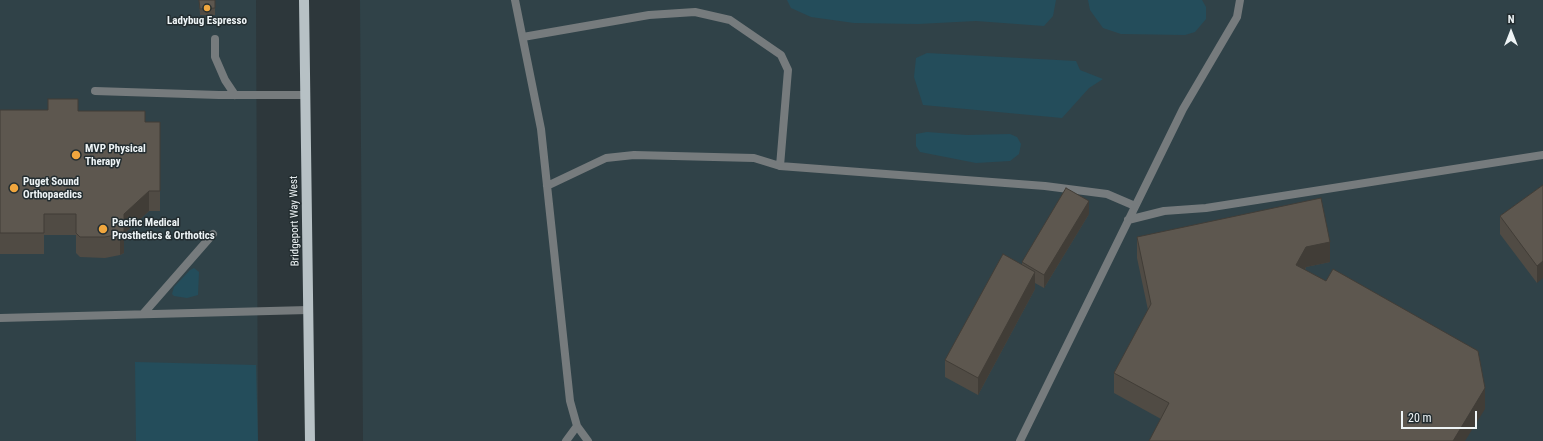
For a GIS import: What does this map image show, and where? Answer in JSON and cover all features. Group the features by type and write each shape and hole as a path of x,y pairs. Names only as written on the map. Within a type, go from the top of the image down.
{"main road":[{"name":"Bridgeport Way West","path":"304,0 310,441"}],"lane":[{"path":"515,0 540,129 570,401 577,426 588,441"},
{"path":"1020,441 1183,109 1237,17 1240,0"},
{"path":"523,37 649,16 695,12 730,20 781,55 788,70 780,166"},
{"path":"215,39 215,57 224,80 235,95"},
{"path":"95,91 235,95 305,95"},
{"path":"547,186 606,158 634,155 754,158 780,166 1045,186 1107,194 1135,206"},
{"path":"1128,220 1164,211 1206,208 1543,155"},
{"path":"143,314 213,234"},
{"path":"0,318 308,310"},
{"path":"566,441 577,426"}],"shaded area":[{"path":"0,0 256,0 258,441 0,441"},
{"path":"360,0 1543,0 1543,441 363,441"},
{"path":"787,0 1056,0 1053,16 1044,26 976,21 918,24 854,23 811,17 791,8"},
{"path":"1088,0 1202,0 1206,7 1206,19 1195,32 1185,35 1121,34 1103,28 1090,10"},
{"path":"927,53 1076,61 1080,70 1103,79 1089,88 1062,118 923,105 914,77 916,58"},
{"path":"927,132 967,135 1010,134 1017,137 1021,144 1019,154 1010,161 976,163 920,152 916,146 916,134"},
{"path":"194,268 199,272 198,295 187,298 174,296 172,294 174,287 190,270"},
{"path":"135,362 256,365 258,441 136,441"}],"building":[{"path":"199,0 215,0 215,8 200,9"},
{"path":"48,99 78,99 78,111 145,111 145,122 160,122 160,191 149,191 124,214 124,233 105,237 80,237 76,233 76,214 44,214 44,233 0,233 0,110 48,110"},
{"path":"1543,185 1543,261 1537,266 1500,216"},
{"path":"1066,188 1089,201 1044,275 1022,262"},
{"path":"1321,198 1330,242 1306,247 1296,265 1326,281 1333,269 1478,351 1485,388 1453,441 1149,441 1169,403 1114,373 1151,304 1137,237"},
{"path":"1003,254 1035,272 978,378 945,360"}],"place":[{"name":"Ladybug Espresso","path":"207,8"},
{"name":"MVP Physical Therapy","path":"76,155"},
{"name":"Puget Sound Orthopaedics","path":"14,188"},
{"name":"Pacific Medical Prosthetics & Orthotics","path":"103,229"}]}
